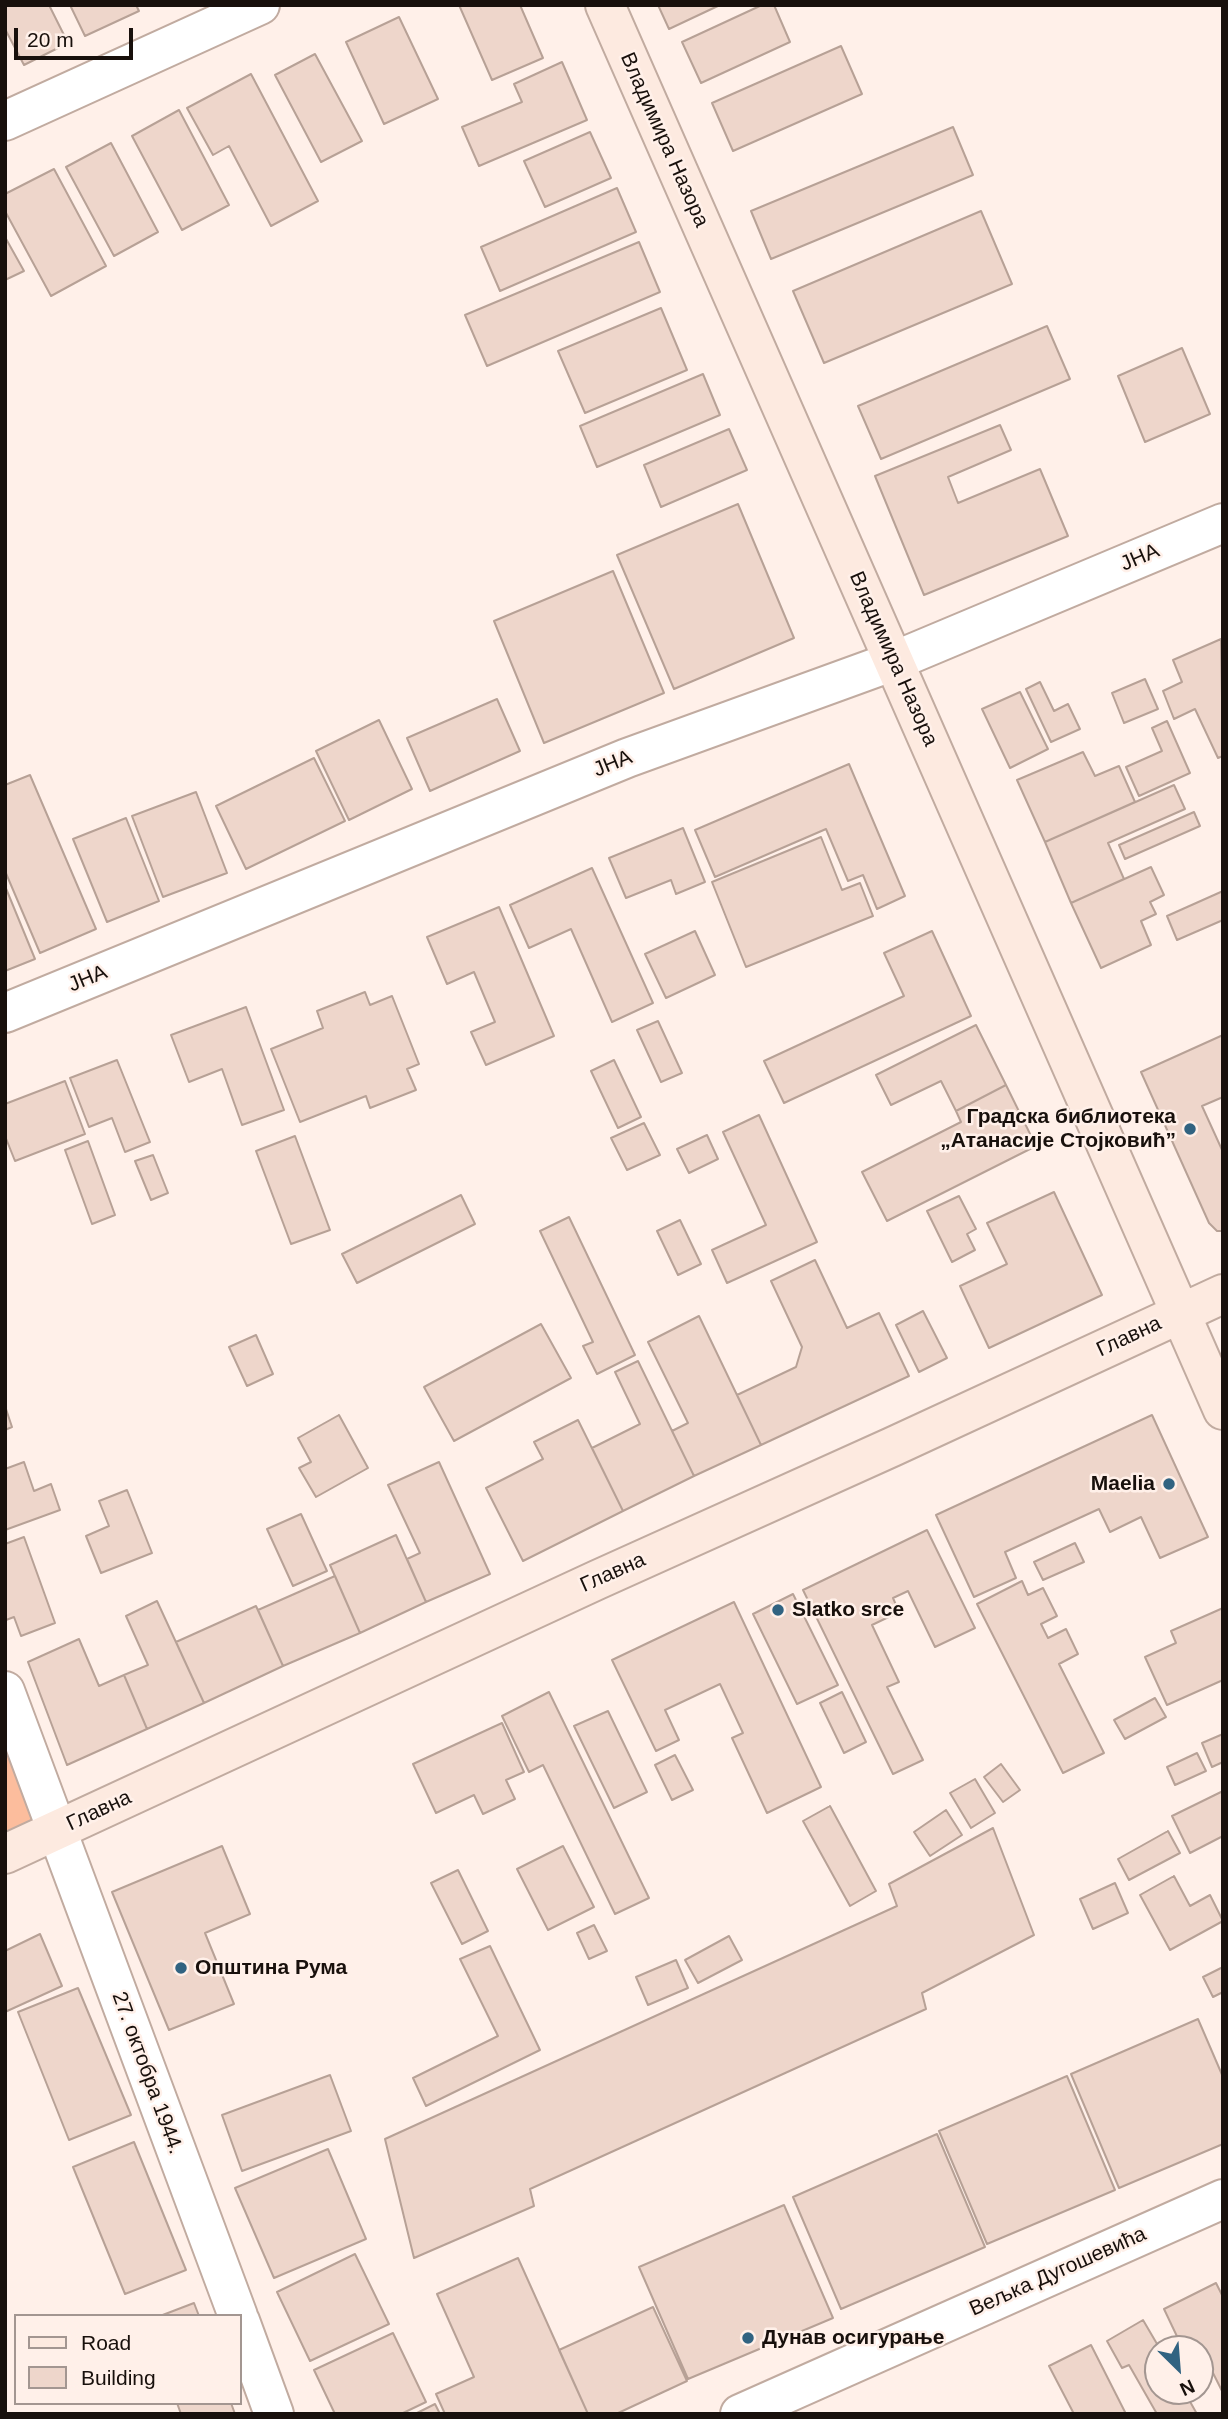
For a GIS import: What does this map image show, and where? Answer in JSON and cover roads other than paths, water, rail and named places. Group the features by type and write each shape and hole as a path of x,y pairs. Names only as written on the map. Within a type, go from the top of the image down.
{"street":[{"path":"5,121 260,5"},
{"name":"Владимира Назора","path":"604,5 1223,1410"},
{"name":"ЈНА","path":"5,1013 627,758 894,661 1223,523"},
{"name":"Главна","path":"5,1854 1223,1294"},
{"name":"27. октобра 1944.","path":"5,1691 237,2314"},
{"name":"Вељка Дугошевића","path":"740,2414 1223,2199"},
{"path":"242,2327 274,2414"}],"place":[{"name":"Градска библиотека „Атанасије Стојковић”","path":"1190,1129"},
{"name":"Maelia","path":"1169,1484"},
{"name":"Slatko srce","path":"778,1610"},
{"name":"Општина Рума","path":"181,1968"},
{"name":"Дунав осигурање","path":"748,2338"}]}
